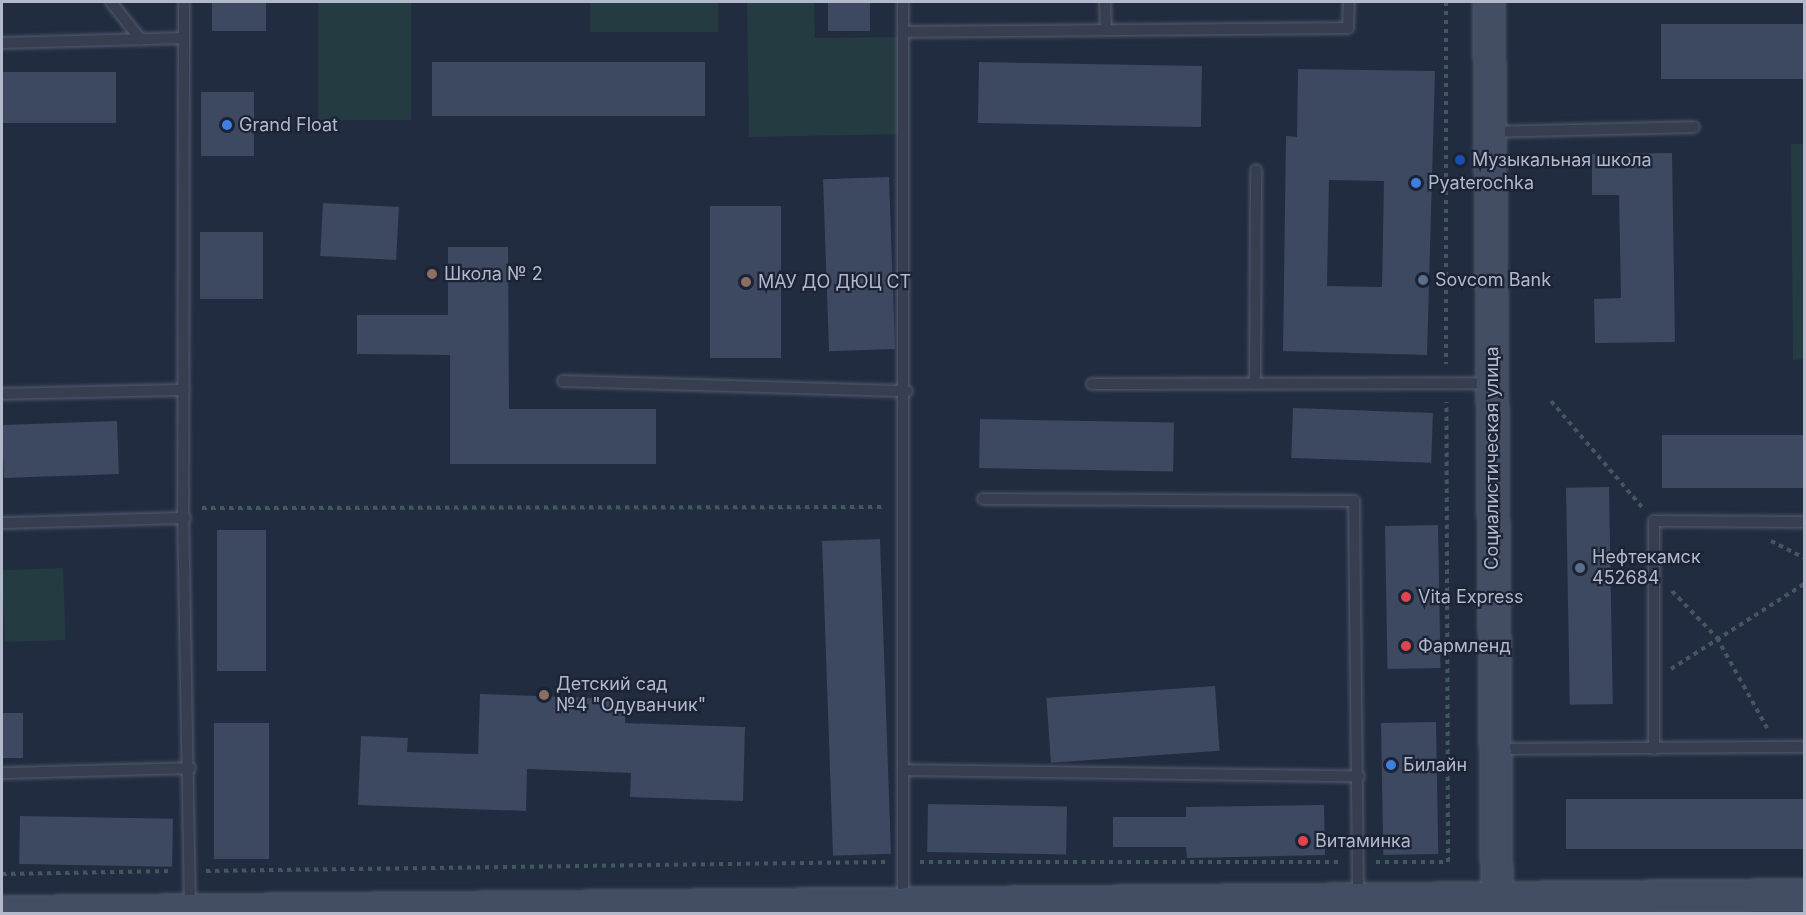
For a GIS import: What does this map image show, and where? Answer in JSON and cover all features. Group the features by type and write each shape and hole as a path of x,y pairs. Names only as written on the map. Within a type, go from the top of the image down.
{"main road":[{"name":"Социалистическая улица","path":"1489,2 1497,906"},
{"path":"2,912 903,901 1358,901 1497,906 1804,895"}],"lane":[{"path":"111,2 141,40"},
{"path":"184,2 184,513 194,871 190,911"},
{"path":"903,2 907,391 903,901"},
{"path":"1105,2 1106,28"},
{"path":"904,32 1106,28 1348,28 1349,2"},
{"path":"2,43 184,38"},
{"path":"1490,132 1694,127"},
{"path":"1255,384 1256,170"},
{"path":"563,381 907,391"},
{"path":"1092,384 1492,383"},
{"path":"2,394 184,390"},
{"path":"983,499 1354,501 1360,862 1358,901"},
{"path":"2,523 184,513"},
{"path":"1654,749 1651,581 1654,521 1804,522"},
{"path":"1494,749 1804,747"},
{"path":"2,773 190,768"},
{"path":"905,770 1359,776"}],"path":[{"path":"2,874 904,862 1448,862 1446,2"},
{"path":"1551,401 1654,521"},
{"path":"184,513 907,507"},
{"path":"1651,581 1682,596 1717,638 1777,747"},
{"path":"1653,675 1682,666 1717,638 1804,584"}],"green space":[{"path":"318,2 411,2 411,120 318,120"},
{"path":"590,2 718,2 718,32 590,32"},
{"path":"747,2 814,2 815,38 904,37 906,134 749,137"},
{"path":"1791,144 1804,144 1804,359 1793,360"},
{"path":"63,568 66,640 5,642 2,570"}],"building":[{"path":"212,2 266,2 266,31 212,31"},
{"path":"828,2 870,2 870,31 828,31"},
{"path":"1661,24 1804,24 1804,79 1661,79"},
{"path":"432,62 705,62 705,116 432,116"},
{"path":"979,62 1202,66 1201,127 978,123"},
{"path":"1298,69 1435,71 1427,355 1283,351 1286,136 1297,137","holes":["1329,180 1384,181 1382,287 1327,286"]},
{"path":"2,72 116,72 116,123 2,123"},
{"path":"201,92 254,92 254,156 201,156"},
{"path":"1672,153 1675,342 1595,343 1594,299 1621,298 1619,195 1592,195 1592,154"},
{"path":"889,177 895,349 829,351 823,179"},
{"path":"323,203 399,207 396,260 320,256"},
{"name":"МАУ ДО ДЮЦ СТ","path":"710,206 781,206 781,358 710,358"},
{"path":"200,232 263,232 263,299 200,299"},
{"path":"448,247 508,247 509,409 656,409 656,464 450,464 450,355 357,354 357,315 448,315"},
{"path":"1293,408 1433,413 1431,463 1291,458"},
{"path":"980,419 1174,422 1173,471 979,468"},
{"path":"117,421 119,474 4,478 2,425"},
{"path":"1662,435 1804,435 1804,488 1662,488"},
{"path":"1609,487 1613,704 1570,705 1566,488"},
{"path":"1438,525 1440,668 1388,669 1385,526"},
{"path":"217,530 266,530 266,671 217,671"},
{"path":"880,539 891,854 833,856 822,541"},
{"path":"1215,686 1220,751 1051,763 1046,698"},
{"path":"480,694 626,699 625,723 745,727 743,801 630,797 631,773 527,769 526,811 358,805 361,736 408,738 407,752 478,754"},
{"path":"2,713 23,713 23,758 2,758"},
{"path":"1436,722 1438,854 1383,855 1381,723"},
{"path":"214,723 269,723 269,859 214,859"},
{"path":"1566,799 1804,799 1804,849 1566,849"},
{"path":"928,804 1067,806 1066,854 927,852"},
{"path":"1324,805 1325,855 1187,858 1186,847 1113,847 1113,817 1186,817 1186,807"},
{"path":"20,816 173,819 172,867 19,864"}],"place":[{"name":"Grand Float","path":"227,125"},
{"name":"Музыкальная школа","path":"1460,160"},
{"name":"Pyaterochka","path":"1416,183"},
{"name":"Школа № 2","path":"432,274"},
{"name":"Sovcom Bank","path":"1423,280"},
{"name":"МАУ ДО ДЮЦ СТ","path":"746,282"},
{"name":"Нефтекамск 452684","path":"1580,568"},
{"name":"Vita Express","path":"1406,597"},
{"name":"Фармленд","path":"1406,646"},
{"name":"Детский сад №4 \"Одуванчик\"","path":"544,695"},
{"name":"Билайн","path":"1391,765"},
{"name":"Витаминка","path":"1303,841"}]}
